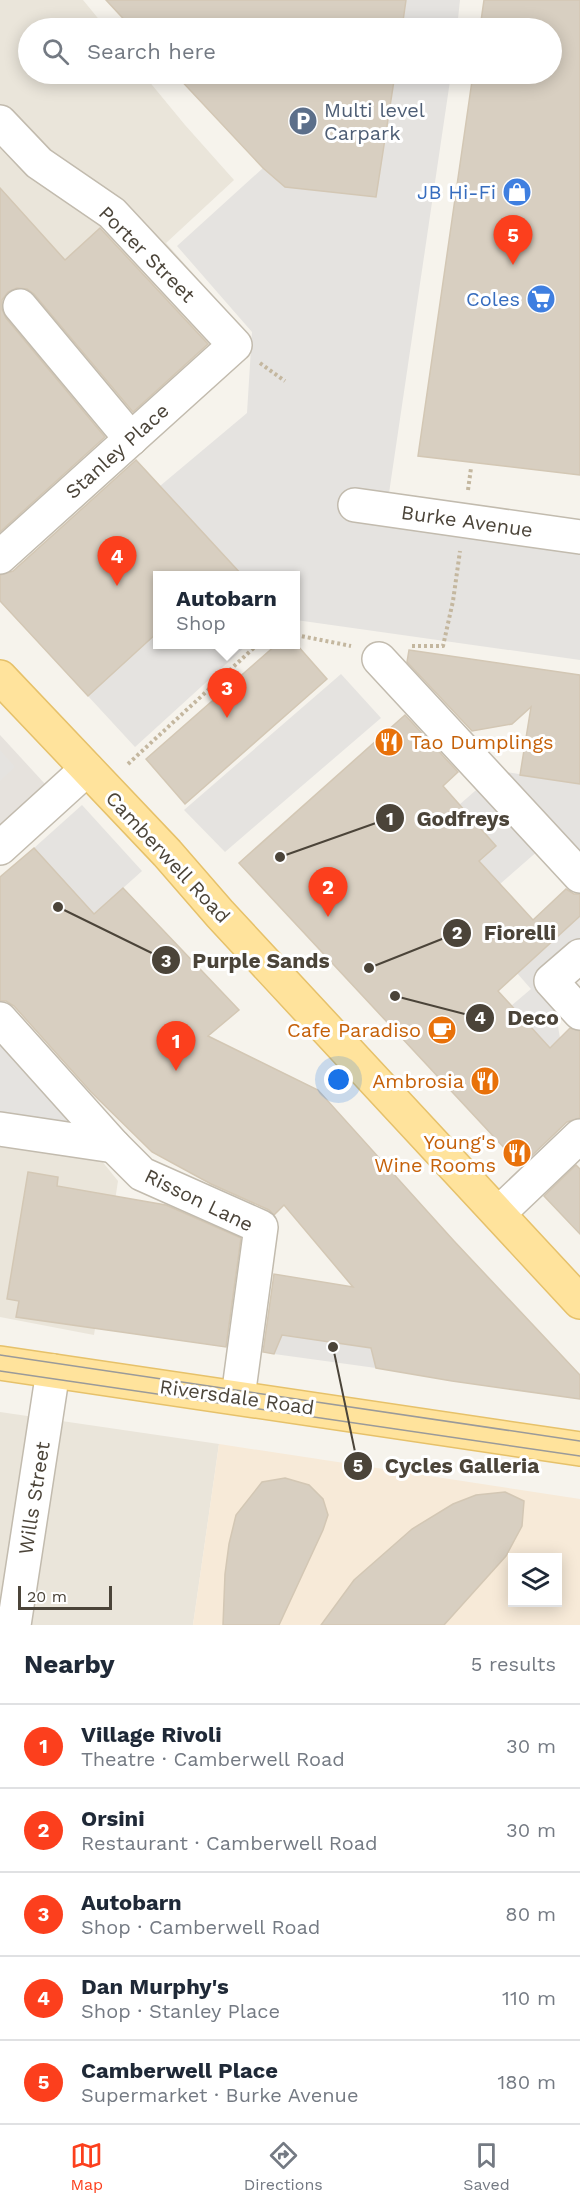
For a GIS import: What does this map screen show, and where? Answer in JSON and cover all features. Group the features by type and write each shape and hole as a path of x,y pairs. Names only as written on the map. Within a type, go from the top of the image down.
{"main road":[{"name":"Camberwell Road","path":"0,677 580,1302"},
{"name":"Riversdale Road","path":"0,1363 580,1449"}],"street":[{"name":"Porter Street","path":"0,122 39,163 111,213 235,345"},
{"path":"20,306 131,439"},
{"name":"Stanley Place","path":"0,557 235,345"},
{"name":"Burke Avenue","path":"355,505 580,537"},
{"path":"380,651 580,876"},
{"path":"0,848 95,778"},
{"path":"580,956 551,981 580,1013"},
{"name":"Risson Lane","path":"0,1019 142,1174 261,1227 238,1397"},
{"path":"0,1129 114,1146"},
{"path":"498,1213 580,1136"},
{"name":"Wills Street","path":"14,1625 53,1371"}],"path":[{"path":"300,636 380,651 443,646 453,601 471,468"},
{"path":"95,778 253,649"}],"shaded area":[{"path":"0,0 83,0 98,18 18,18 18,84 151,84 234,180 166,243 243,330 120,441 0,327"},
{"path":"106,0 460,0 458,18 123,18"},
{"path":"184,84 450,84 388,500 580,527 580,660 300,621 300,571 238,571 160,486 247,413 252,332 177,246 263,168"},
{"path":"153,637 153,649 243,649 135,747 88,696"},
{"path":"341,674 381,718 225,852 184,810"},
{"path":"0,735 45,784 0,861"},
{"path":"0,750 15,767 0,781"},
{"path":"506,772 580,784 580,852"},
{"path":"483,784 540,849 500,884 479,861 496,846 459,805"},
{"path":"82,805 142,871 94,914 34,848"},
{"path":"580,916 580,944 553,997 560,1038 549,1048 511,1006 531,989 517,973"},
{"path":"0,1040 79,1124 0,1114"},
{"path":"0,1125 80,1134 118,1181 94,1335 0,1317"},
{"path":"282,1335 371,1348 376,1368 274,1354"},
{"path":"0,1412 219,1444 193,1625 0,1625"},
{"path":"219,1444 580,1499 580,1625 193,1625"}],"building":[{"path":"106,0 406,0 403,18 123,18"},
{"path":"484,0 580,0 580,475 418,456 472,84 562,84 562,18 481,18"},
{"name":"Multi level Carpark","path":"184,84 393,84 376,197 285,187 263,168"},
{"path":"0,188 65,260 100,228 208,344 133,412 34,294 27,289 17,288 8,292 2,300 2,309 6,318 105,437 0,532"},
{"path":"136,460 238,571 153,571 153,637 88,696 0,601 0,575 13,571"},
{"path":"300,648 327,679 185,804 146,759 271,649"},
{"path":"409,650 580,675 580,784 520,775 531,707 512,724 472,731 407,662"},
{"path":"405,715 458,772 443,786 496,846 479,861 533,920 566,889 574,894 580,894 580,916 498,991 550,1048 570,1028 580,1031 580,1118 567,1122 521,1166 239,863"},
{"path":"34,848 94,914 123,888 239,1010 208,1036 318,1090 454,1241 580,1375 580,1399 376,1368 371,1348 282,1335 274,1354 263,1352 274,1274 353,1287 284,1205 274,1215 269,1210 211,1184 152,1152 91,1092 14,1006 6,1001 0,1001 0,877"},
{"path":"576,1165 580,1169 580,1234 544,1196"},
{"path":"28,1172 58,1177 57,1186 166,1205 241,1238 226,1347 16,1317 19,1301 7,1299"},
{"path":"285,1478 309,1485 323,1499 328,1515 323,1530 279,1625 223,1625 225,1574 236,1515 262,1482"},
{"path":"505,1492 524,1501 522,1526 506,1556 444,1625 321,1625 354,1580 412,1529 453,1504 476,1495"}],"tram line":[{"path":"0,1355 580,1441"},
{"path":"0,1371 580,1456"}],"place":[{"name":"Multi level Carpark","path":"303,121"},
{"name":"JB Hi-Fi","path":"517,192"},
{"name":"Camberwell Place","path":"513,265"},
{"name":"Coles","path":"541,299"},
{"name":"Dan Murphy's","path":"117,586"},
{"name":"Autobarn","path":"227,718"},
{"name":"Tao Dumplings","path":"389,742"},
{"name":"Godfreys","path":"280,857"},
{"name":"Purple Sands","path":"58,907"},
{"name":"Orsini","path":"328,917"},
{"name":"Fiorelli","path":"369,968"},
{"name":"Deco","path":"395,996"},
{"name":"Cafe Paradiso","path":"442,1030"},
{"name":"Village Rivoli","path":"176,1071"},
{"name":"Ambrosia","path":"485,1081"},
{"name":"Young's Wine Rooms","path":"517,1153"},
{"name":"Cycles Galleria","path":"333,1347"}]}
